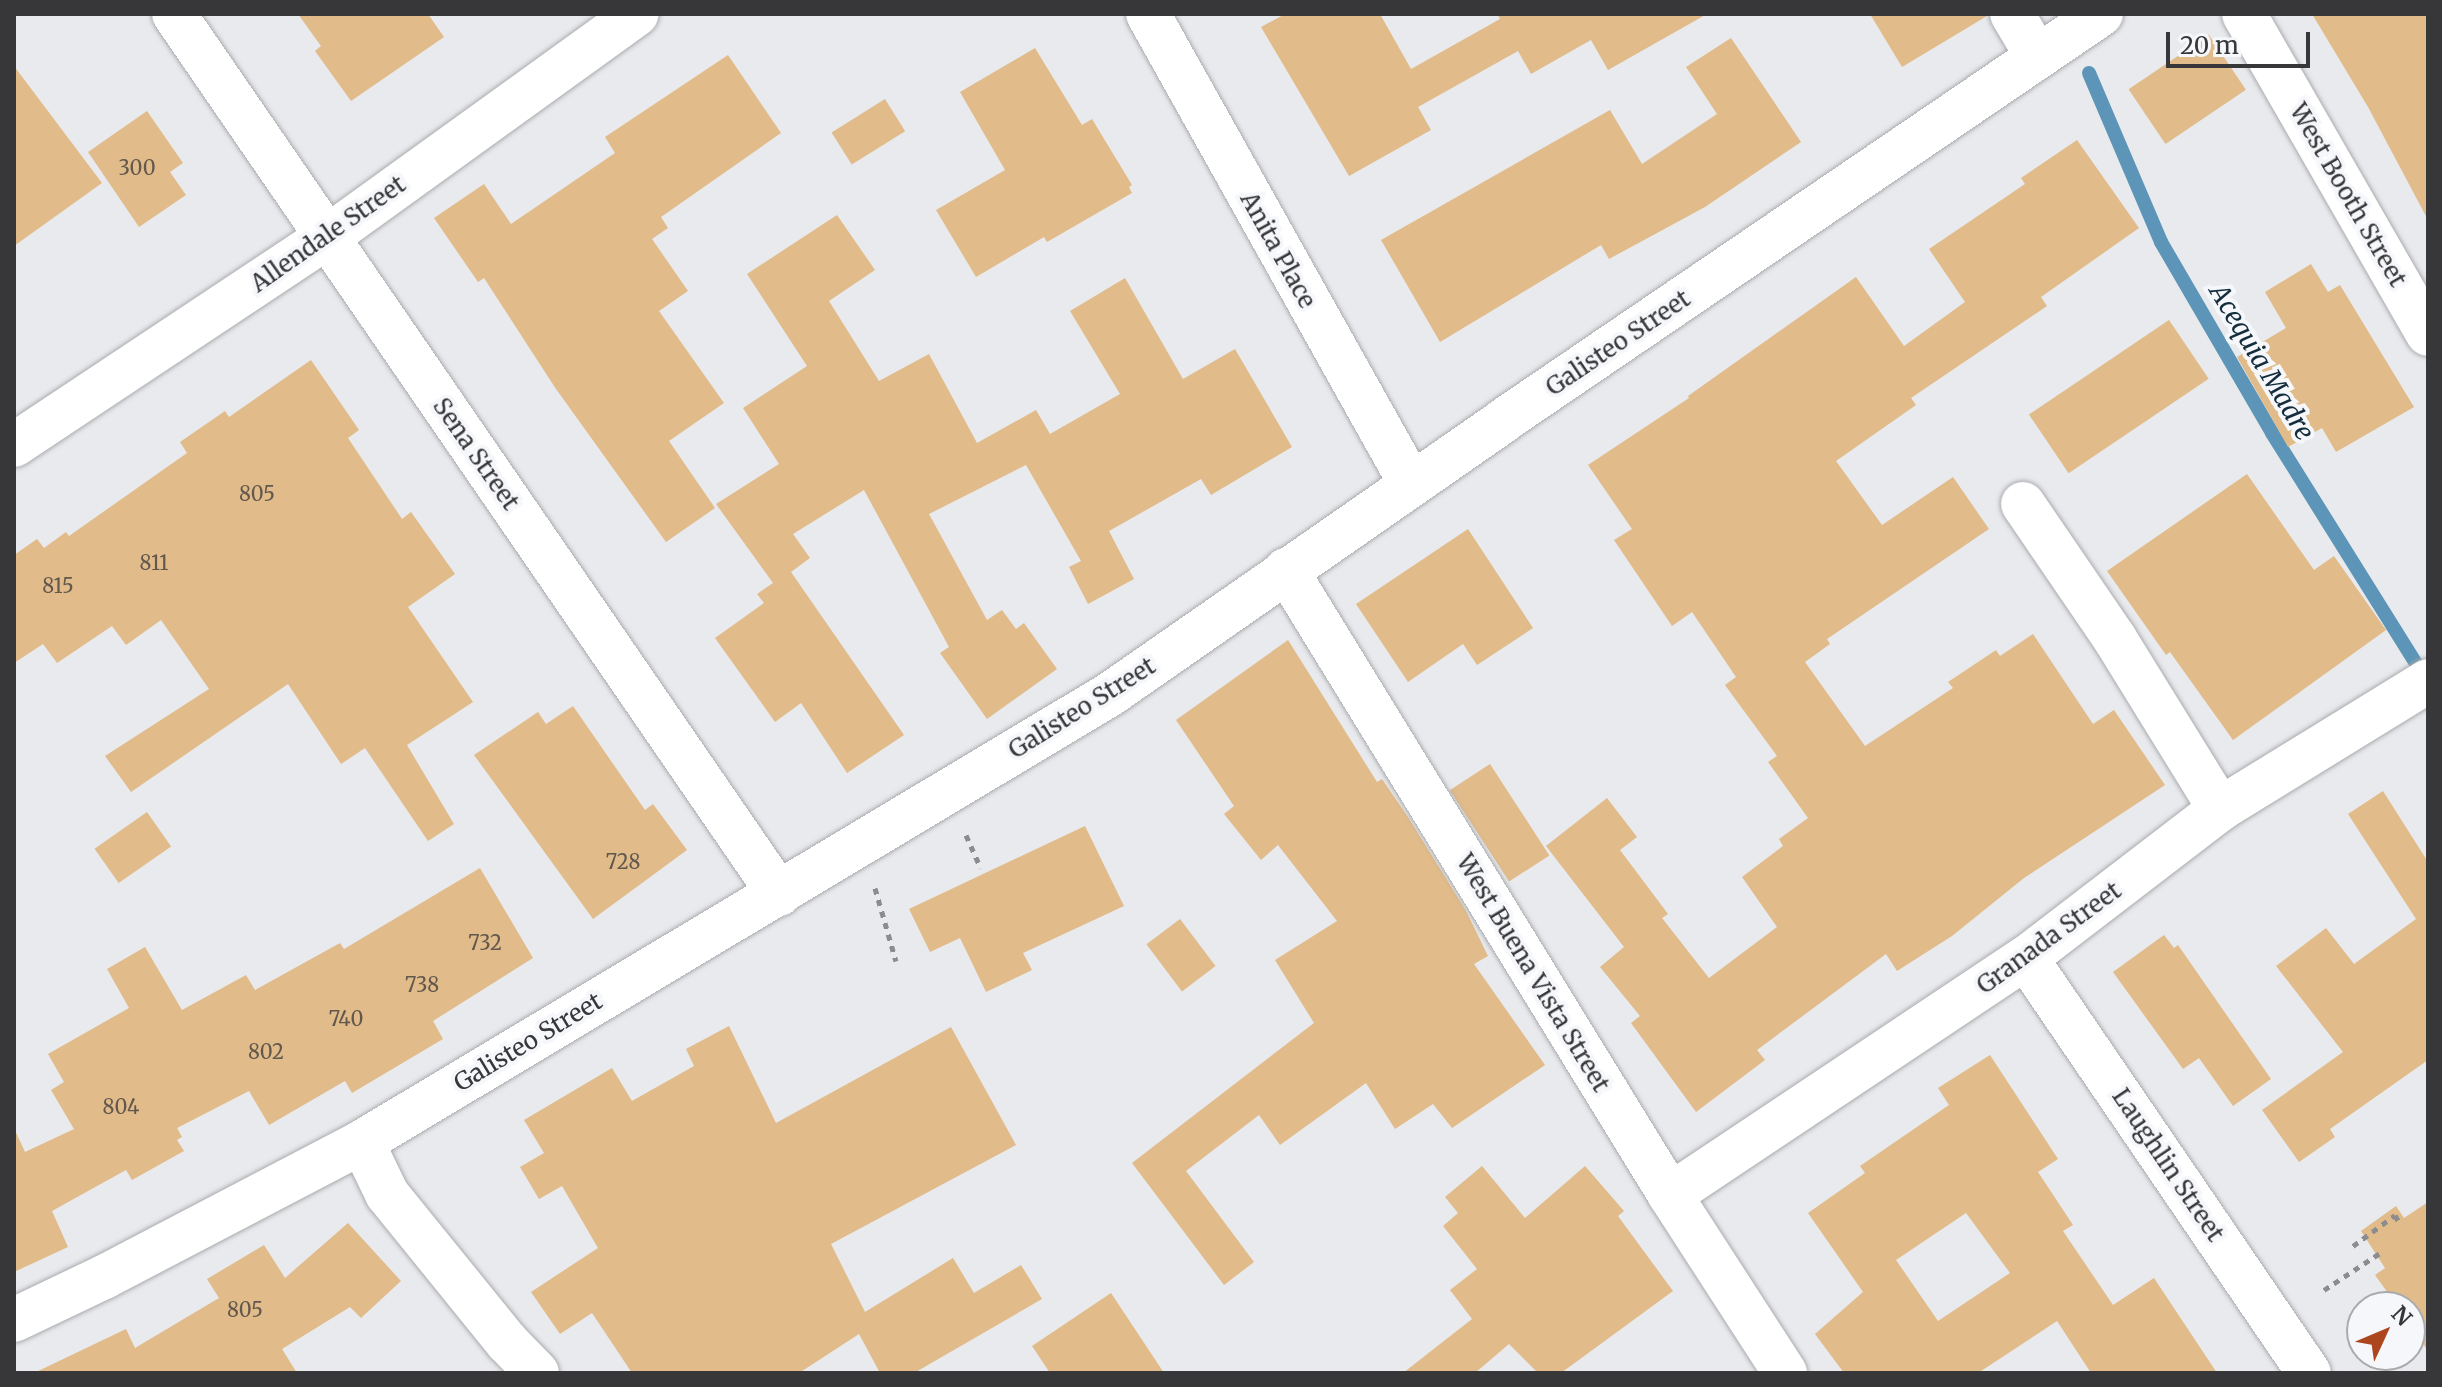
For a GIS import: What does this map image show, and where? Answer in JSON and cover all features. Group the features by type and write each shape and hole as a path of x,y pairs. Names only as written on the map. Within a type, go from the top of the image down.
{"street":[{"name":"Sena Street","path":"174,14 779,894"},
{"name":"Allendale Street","path":"14,445 326,238 637,14"},
{"name":"Anita Place","path":"1148,14 1411,484"},
{"path":"2012,14 2037,56"},
{"name":"Galisteo Street","path":"14,1320 104,1277 362,1142 1109,695 1411,484 2101,14"},
{"name":"West Booth Street","path":"2244,14 2428,334"},
{"path":"2023,504 2115,639 2220,809"},
{"name":"West Buena Vista Street","path":"1286,570 1670,1195 1785,1373"},
{"name":"Granada Street","path":"1670,1195 2026,958 2220,809 2428,681"},
{"name":"Laughlin Street","path":"2026,958 2309,1373"},
{"path":"362,1142 387,1194 507,1342 537,1373"}],"path":[{"path":"964,830 981,868"},
{"path":"873,883 896,961"},
{"path":"2353,1246 2395,1215 2399,1222"},
{"path":"2324,1290 2383,1251"}],"building":[{"path":"298,14 428,14 444,37 351,101 315,51 321,46"},
{"path":"1285,14 1380,14 1411,69 1500,19 1497,14 1707,14 1608,70 1591,40 1531,74 1518,51 1418,107 1431,130 1349,176 1261,27"},
{"path":"1870,14 1987,14 1987,16 1902,67"},
{"path":"2312,14 2428,14 2428,220 2368,107"},
{"path":"2209,35 2246,90 2165,144 2129,89"},
{"path":"1731,38 1801,142 1705,207 1609,259 1601,245 1440,342 1381,240 1610,110 1642,164 1717,114 1686,67"},
{"path":"1035,48 1082,125 1092,119 1132,185 1129,187 1132,193 1047,242 1044,237 976,277 936,210 1005,170 960,92"},
{"path":"728,55 781,133 661,217 668,228 652,239 688,291 659,311 724,403 669,441 715,508 666,542 556,389 484,278 478,282 434,218 484,184 511,224 615,153 605,137"},
{"path":"14,66 102,183 14,246"},
{"path":"885,99 905,131 852,165 832,132"},
{"path":"147,111 183,163 170,172 186,195 139,227 88,152"},
{"path":"2077,140 2139,228 2041,297 2047,306 1911,398 1916,405 1836,461 1882,525 1953,477 1989,529 1827,639 1830,644 1805,662 1865,746 1953,688 1948,682 1996,650 2000,656 2033,634 2093,724 2114,710 2165,785 2024,878 1952,936 1897,971 1886,954 1757,1050 1765,1060 1696,1112 1631,1023 1640,1016 1600,967 1624,947 1546,846 1607,798 1637,837 1620,850 1668,914 1662,918 1709,978 1777,927 1742,877 1783,846 1779,839 1808,818 1768,762 1777,756 1725,685 1736,677 1692,612 1672,626 1614,540 1632,529 1588,465 1689,398 1856,277 1904,346 1965,302 1929,249 2025,184 2021,178"},
{"path":"837,215 875,270 829,301 879,381 929,354 977,443 1036,410 1050,434 1120,394 1070,311 1125,278 1183,379 1235,349 1292,447 1211,495 1201,479 1109,531 1134,579 1088,604 1069,567 1081,561 1026,465 929,514 987,620 1002,610 1016,629 1024,623 1057,669 987,719 940,653 949,647 864,490 793,534 810,558 791,572 904,735 847,773 801,703 775,722 715,638 764,603 757,594 773,583 716,504 779,464 743,408 807,366 747,274"},
{"path":"2311,264 2328,292 2340,285 2414,407 2336,452 2322,428 2288,447 2237,357 2286,328 2265,292"},
{"path":"2169,320 2209,379 2069,473 2029,415"},
{"path":"311,360 359,430 348,438 402,519 411,512 455,574 408,607 473,702 407,745 454,824 428,841 365,748 341,764 288,684 131,792 105,756 209,689 161,620 126,645 112,626 57,663 43,644 14,663 14,555 37,539 44,548 66,532 69,536 187,453 180,442 225,411 229,417"},
{"path":"2247,474 2314,570 2334,556 2386,630 2233,740 2170,652 2166,655 2107,571"},
{"path":"1468,529 1533,628 1477,665 1463,644 1408,682 1356,604"},
{"path":"1288,640 1377,782 1382,779 1465,909 1488,956 1474,964 1545,1065 1452,1128 1433,1104 1395,1129 1366,1083 1280,1145 1259,1115 1186,1171 1254,1262 1224,1285 1132,1163 1314,1023 1275,960 1337,921 1278,845 1261,860 1224,814 1234,806 1176,720"},
{"path":"573,706 645,810 653,804 687,850 593,919 474,755 538,712 546,724"},
{"path":"1490,764 1549,855 1509,882 1450,790"},
{"path":"2383,791 2428,862 2428,1060 2330,1129 2335,1137 2299,1162 2262,1110 2343,1052 2276,966 2326,928 2354,964 2416,919 2348,814"},
{"path":"147,812 171,846 119,883 95,849"},
{"path":"1085,826 1124,906 1023,953 1032,970 986,992 960,938 930,952 909,909"},
{"path":"480,868 533,958 433,1021 443,1039 352,1093 345,1081 269,1125 249,1091 177,1128 182,1137 177,1140 184,1151 132,1180 126,1170 52,1211 68,1247 14,1272 14,1128 25,1152 74,1129 51,1090 64,1082 48,1054 129,1008 107,969 145,947 182,1010 246,975 255,990 340,943 344,949"},
{"path":"1180,919 1216,966 1182,991 1146,944"},
{"path":"2164,935 2174,948 2178,945 2271,1079 2233,1106 2199,1058 2183,1069 2113,972"},
{"path":"729,1026 776,1123 951,1027 1016,1145 831,1244 865,1312 953,1258 974,1293 1021,1265 1042,1299 914,1373 880,1373 859,1334 799,1373 632,1373 592,1313 560,1334 531,1292 598,1248 562,1186 539,1199 520,1167 544,1153 524,1120 612,1068 632,1101 694,1066 686,1049"},
{"path":"1990,1055 2058,1159 2038,1172 2073,1225 2063,1231 2113,1305 2154,1278 2217,1373 2091,1373 2057,1321 1978,1373 1844,1373 1815,1334 1863,1292 1808,1213 1865,1173 1860,1166 1949,1105 1938,1088","holes":["1966,1213 2010,1273 1938,1321 1896,1260"]},
{"path":"1482,1166 1525,1218 1585,1166 1624,1211 1618,1216 1673,1291 1561,1373 1538,1373 1509,1344 1475,1373 1403,1373 1472,1319 1450,1290 1477,1269 1443,1226 1458,1213 1445,1197"},
{"path":"2428,1202 2428,1351 2426,1291 2386,1291 2375,1275 2385,1268 2361,1231 2396,1206 2404,1218"},
{"path":"348,1223 401,1281 361,1318 350,1307 282,1349 297,1373 34,1373 126,1329 135,1348 219,1298 207,1279 264,1245 285,1278"},
{"path":"1111,1293 1164,1373 1050,1373 1032,1346"}],"waterway":[{"name":"Acequia Madre","path":"2089,73 2161,242 2272,433 2417,665"}]}
